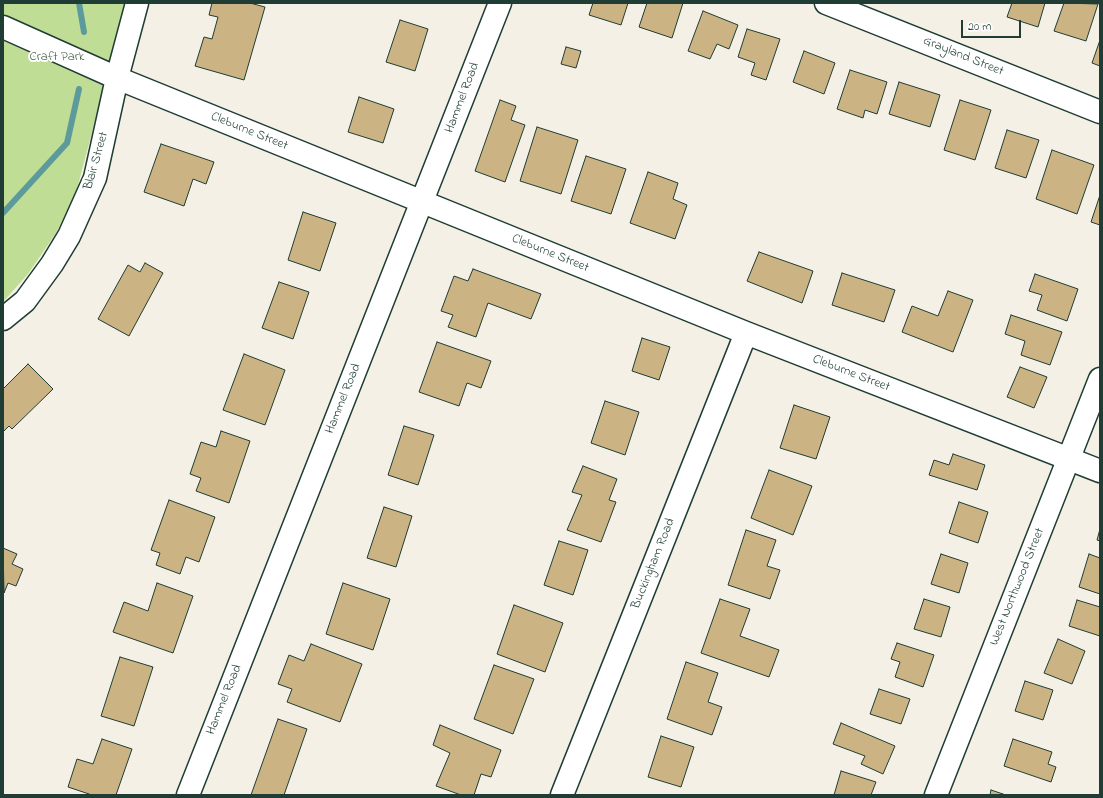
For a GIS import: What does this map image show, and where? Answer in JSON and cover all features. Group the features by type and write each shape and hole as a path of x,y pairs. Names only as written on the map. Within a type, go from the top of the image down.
{"street":[{"name":"Blair Street","path":"3,319 25,301 69,236 95,178 117,78 137,3"},
{"name":"Hammel Road","path":"188,795 500,3"},
{"name":"Grayland Street","path":"826,3 1100,112"},
{"name":"Cleburne Street","path":"3,27 117,78 422,202 746,333 1100,471"},
{"name":"Buckingham Road","path":"562,795 746,333"},
{"name":"West Northwood Street","path":"936,795 1100,380"}],"green space":[{"name":"Craft Park","path":"3,3 126,3 76,193 56,233 28,274 3,302"}],"building":[{"path":"212,3 250,3 265,7 244,80 195,66 204,37 212,39 218,17 209,15"},
{"path":"593,3 628,3 621,25 589,15"},
{"path":"647,3 683,3 672,38 639,27"},
{"path":"1012,3 1045,3 1038,27 1007,17"},
{"path":"1064,3 1098,4 1086,41 1054,31"},
{"path":"703,11 738,25 729,49 717,44 710,59 688,51"},
{"path":"400,20 428,29 415,71 386,62"},
{"path":"747,29 780,39 766,80 751,75 755,63 738,57"},
{"path":"1100,40 1100,66 1092,63"},
{"path":"566,47 581,51 576,68 561,64"},
{"path":"804,51 835,63 824,94 793,82"},
{"path":"850,70 887,82 877,114 865,110 863,118 837,109"},
{"path":"899,82 940,95 930,127 889,114"},
{"path":"359,97 394,109 383,143 348,132"},
{"path":"500,100 516,106 511,120 525,125 505,182 475,171"},
{"path":"960,100 991,110 975,160 944,150"},
{"path":"537,127 578,140 561,194 520,181"},
{"path":"1007,130 1039,140 1026,178 995,168"},
{"path":"161,144 214,162 206,184 193,179 184,206 144,192"},
{"path":"1052,150 1094,165 1077,214 1036,199"},
{"path":"586,156 626,169 611,214 571,201"},
{"path":"648,172 678,183 673,199 687,205 675,239 630,223"},
{"path":"1100,195 1100,225 1091,222"},
{"path":"303,212 336,223 320,271 288,260"},
{"path":"759,252 813,271 802,303 747,281"},
{"path":"145,263 163,273 129,336 98,319 128,265 140,272"},
{"path":"473,269 541,294 531,319 488,303 476,337 448,327 453,315 441,311 454,276 468,281"},
{"path":"842,273 895,290 884,322 832,305"},
{"path":"1035,274 1078,289 1067,321 1037,310 1042,295 1029,291"},
{"path":"279,282 309,292 293,339 262,328"},
{"path":"948,291 973,300 953,352 902,332 912,306 938,316"},
{"path":"1011,315 1062,332 1050,365 1021,355 1025,341 1005,334"},
{"path":"642,338 670,347 659,380 632,371"},
{"path":"437,342 491,361 481,388 467,383 459,406 419,392"},
{"path":"244,354 285,370 265,425 223,410"},
{"path":"28,364 53,389 12,429 9,426 3,432 3,389"},
{"path":"1020,367 1047,377 1034,408 1007,397"},
{"path":"605,401 639,412 625,455 591,443"},
{"path":"794,405 830,417 816,459 780,448"},
{"path":"404,426 434,435 418,485 388,475"},
{"path":"221,431 250,441 229,503 196,491 201,478 190,474 201,442 216,447"},
{"path":"953,454 985,465 977,490 929,475 934,460 949,465"},
{"path":"583,466 617,479 609,500 616,502 601,542 567,530 582,495 572,492"},
{"path":"769,470 812,486 793,535 751,518"},
{"path":"169,500 215,517 199,562 186,557 180,574 156,565 160,553 151,550"},
{"path":"959,502 988,512 978,543 949,533"},
{"path":"384,507 412,516 396,567 367,558"},
{"path":"1100,529 1100,541 1097,540"},
{"path":"746,530 776,540 767,566 780,570 770,599 728,585"},
{"path":"559,541 588,550 573,595 544,585"},
{"path":"3,548 17,554 12,564 23,569 16,586 8,583 4,593"},
{"path":"941,554 968,563 959,593 931,584"},
{"path":"1089,554 1100,558 1100,594 1079,587"},
{"path":"157,583 193,596 173,653 113,632 124,602 148,611"},
{"path":"343,583 390,599 373,650 326,634"},
{"path":"720,599 750,609 740,636 779,650 769,677 701,653"},
{"path":"924,599 950,607 941,637 914,629"},
{"path":"1077,600 1100,607 1100,636 1069,626"},
{"path":"514,605 563,623 545,672 497,654"},
{"path":"1058,639 1085,651 1072,684 1044,673"},
{"path":"897,643 934,655 923,687 895,677 900,662 891,659"},
{"path":"311,644 362,664 340,722 287,702 292,689 278,684 289,655 304,661"},
{"path":"120,657 153,667 134,726 101,716"},
{"path":"686,662 718,673 708,702 722,707 712,735 667,719"},
{"path":"494,665 534,679 513,734 474,719"},
{"path":"1025,681 1053,690 1043,720 1015,711"},
{"path":"879,689 910,699 901,724 870,714"},
{"path":"278,719 307,729 284,795 251,795"},
{"path":"841,723 895,746 883,774 861,764 865,756 833,744"},
{"path":"440,725 501,750 491,777 481,774 474,795 461,795 436,786 450,753 433,745"},
{"path":"661,736 694,747 681,787 648,777"},
{"path":"102,739 132,749 116,795 92,795 68,787 77,759 93,764"},
{"path":"1013,739 1052,752 1048,764 1056,767 1051,782 1004,766"},
{"path":"841,771 876,782 871,795 834,795"},
{"path":"991,790 1006,795 990,795"}],"waterway":[{"path":"79,3 84,32"},
{"path":"3,213 67,143 79,89"}]}
